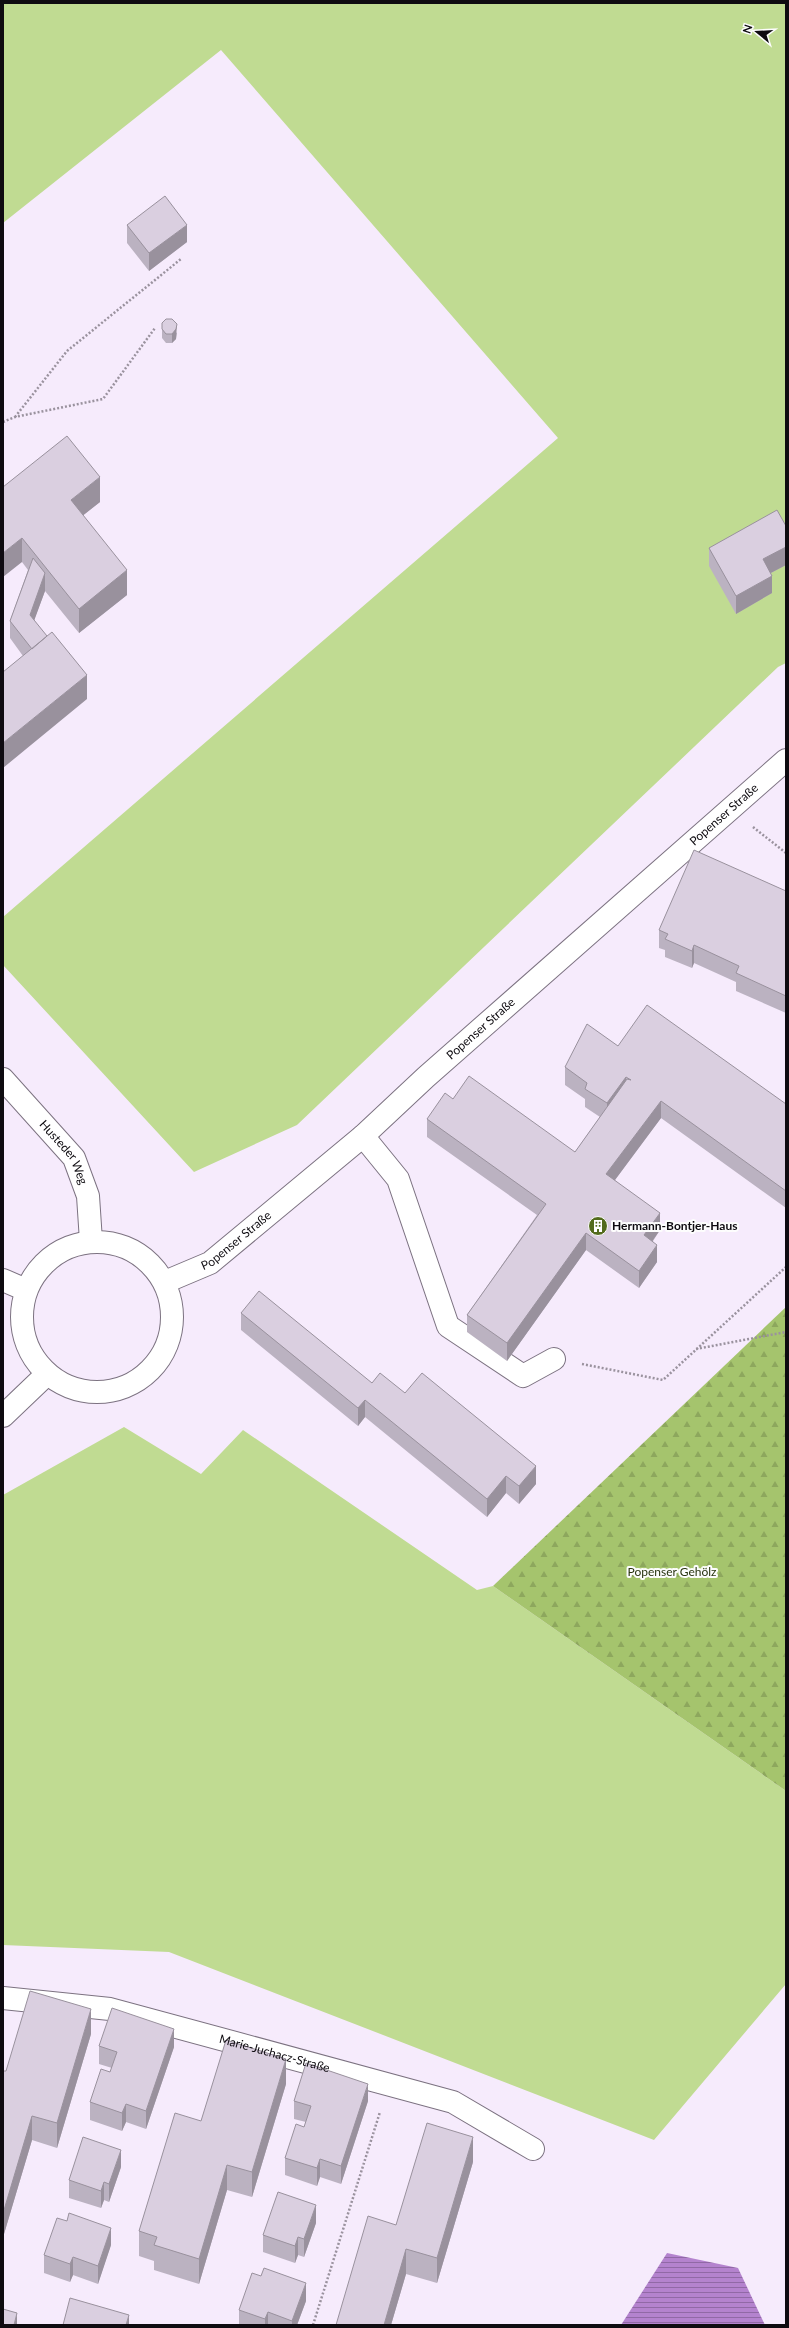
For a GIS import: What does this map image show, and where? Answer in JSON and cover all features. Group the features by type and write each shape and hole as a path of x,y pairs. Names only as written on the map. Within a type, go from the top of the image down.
{"street":[{"name":"Popenser Straße","path":"165,1282 210,1263 363,1136 426,1077 729,808 786,760"},
{"name":"Husteder Weg","path":"3,1079 74,1158 88,1196 91,1241"},
{"path":"363,1136 398,1179 448,1326 523,1376 554,1359"},
{"path":"91,1241 113,1243 134,1250 152,1264 165,1282 173,1307 171,1333 162,1357 144,1377 121,1389 95,1393 70,1388 47,1374 32,1357 24,1336 22,1312 26,1290 37,1272 52,1256 70,1246 91,1241"},
{"path":"3,1280 26,1290"},
{"path":"3,1416 47,1374"},
{"name":"Marie-Juchacz-Straße","path":"3,1998 110,2009 453,2102 533,2149"}],"path":[{"path":"15,417 67,351 181,259"},
{"path":"3,422 15,417 103,399 155,328"},
{"path":"729,808 786,853"},
{"path":"554,1359 663,1380 786,1267"},
{"path":"695,1349 786,1332"},
{"path":"313,2325 388,2084"}],"green space":[{"path":"3,3 786,3 786,663 778,667 297,1125 194,1172 3,965 3,917 558,438 221,50 3,223"},
{"name":"Popenser Gehölz","path":"786,1307 786,1791 493,1586"},
{"path":"124,1427 201,1474 243,1430 477,1590 493,1586 786,1791 786,1984 654,2140 169,1952 3,1945 3,1495"}],"shaded area":[{"path":"667,2253 738,2268 765,2325 621,2325"}],"building":[{"path":"165,196 187,225 149,253 127,225"},
{"path":"166,319 172,319 177,324 176,329 172,334 166,334 162,329 162,323"},
{"path":"67,436 100,477 71,500 127,570 79,609 22,538 3,553 3,487"},
{"path":"777,510 786,526 786,547 763,559 772,576 736,596 709,548"},
{"path":"33,558 45,573 30,615 47,636 32,649 10,621"},
{"path":"52,632 87,675 3,743 3,672"},
{"path":"694,850 786,891 786,996 736,973 739,966 694,945 692,951 665,939 668,934 659,930"},
{"path":"647,1005 786,1104 786,1191 661,1101 606,1174 660,1213 644,1235 657,1245 639,1271 586,1233 507,1343 467,1315 546,1204 427,1119 445,1093 453,1099 469,1076 575,1152 627,1079 631,1080 626,1077 607,1103 585,1089 587,1083 565,1067 587,1024 618,1046"},
{"path":"259,1291 372,1383 380,1373 405,1393 422,1373 536,1466 519,1486 506,1476 487,1499 365,1400 358,1408 241,1313"},
{"path":"30,1991 91,2009 57,2123 32,2116 4,2210 3,2071 6,2071"},
{"path":"112,2008 174,2029 146,2111 126,2104 122,2113 90,2102 101,2069 110,2072 117,2052 99,2046"},
{"path":"226,2040 286,2059 252,2172 227,2165 199,2259 154,2245 157,2237 139,2231 175,2113 201,2121"},
{"path":"306,2063 368,2084 341,2166 320,2159 317,2168 285,2158 296,2124 304,2127 311,2106 294,2101"},
{"path":"427,2123 473,2137 437,2258 406,2249 384,2325 336,2325 368,2216 396,2225"},
{"path":"83,2137 121,2150 109,2184 104,2182 101,2191 69,2180"},
{"path":"278,2192 316,2205 304,2239 298,2237 295,2246 263,2235"},
{"path":"69,2213 111,2228 98,2266 73,2257 70,2264 44,2255 57,2218 67,2221"},
{"path":"264,2268 306,2283 292,2321 268,2312 265,2319 239,2310 252,2273 261,2276"},
{"path":"70,2298 129,2315 126,2325 63,2325"},
{"path":"3,2309 17,2313 14,2325 3,2325"}],"place":[{"name":"Hermann-Bontjer-Haus","path":"598,1226"}]}
